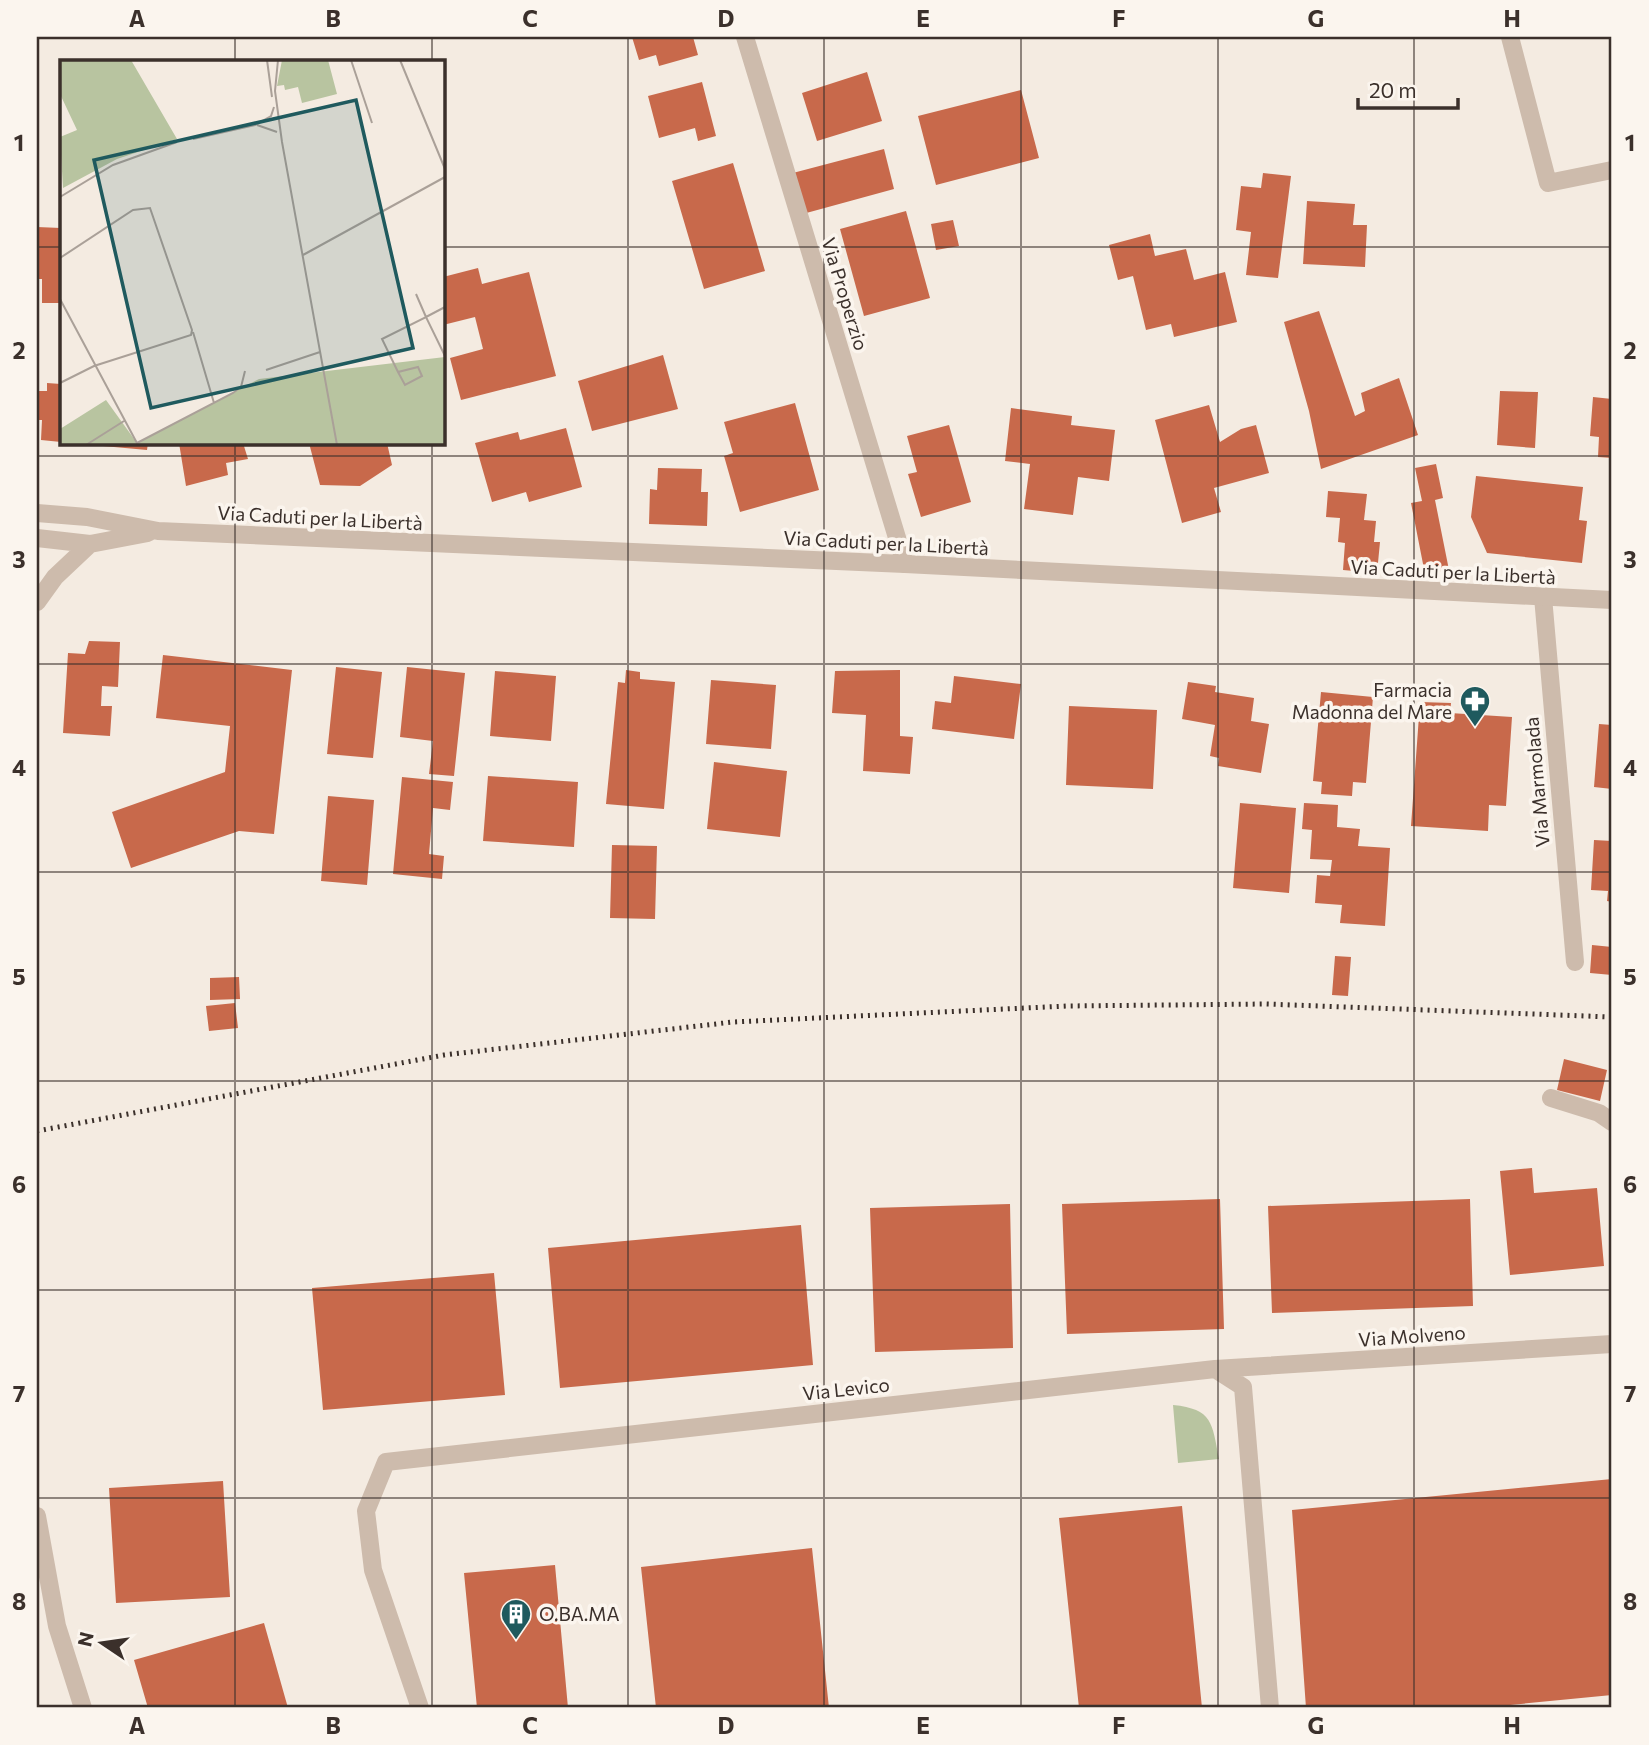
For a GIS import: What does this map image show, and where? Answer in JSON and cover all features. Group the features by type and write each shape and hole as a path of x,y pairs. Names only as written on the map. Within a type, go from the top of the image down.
{"street":[{"name":"Via Properzio","path":"745,37 905,564"},
{"path":"1510,37 1548,183 1612,170"},
{"name":"Via Caduti per la Libertà","path":"37,513 86,516 158,531 905,564 1612,600"},
{"name":"Via Caduti per la Libertà","path":"37,538 90,544 158,531"},
{"path":"37,602 55,577 90,544"},
{"name":"Via Marmolada","path":"1543,597 1575,962"},
{"path":"1551,1098 1598,1113 1612,1122"},
{"name":"Via Molveno","path":"1215,1369 1612,1344"},
{"path":"1215,1369 1243,1387 1270,1708"},
{"name":"Via Levico","path":"420,1708 373,1570 366,1511 386,1462 1215,1369"},
{"path":"37,1516 57,1626 83,1708"}],"green space":[{"path":"1173,1405 1203,1414 1212,1427 1219,1459 1178,1463"}],"building":[{"path":"632,37 693,37 698,55 659,66 656,55 639,60"},
{"path":"867,72 882,121 817,141 802,93"},
{"path":"702,82 716,136 698,141 695,128 659,138 648,96"},
{"path":"1021,90 1039,158 936,185 918,116"},
{"path":"884,149 894,189 799,215 789,174"},
{"path":"733,163 765,271 704,289 672,181"},
{"path":"1263,173 1291,176 1278,278 1246,275 1251,232 1236,230 1241,186 1261,188"},
{"path":"1307,201 1355,204 1353,225 1367,225 1365,267 1303,264"},
{"path":"906,211 930,298 864,316 840,229"},
{"path":"953,220 959,246 936,250 931,224"},
{"path":"37,227 60,228 60,303 42,303 42,279 37,279"},
{"path":"1150,234 1155,256 1186,249 1194,280 1225,272 1237,322 1174,337 1171,324 1146,330 1133,276 1118,280 1109,245"},
{"path":"478,268 482,284 529,272 556,376 461,400 450,358 483,349 475,317 444,325 444,277"},
{"path":"1319,311 1355,416 1365,411 1361,393 1399,378 1418,435 1321,469 1309,411 1284,322"},
{"path":"663,355 678,409 592,431 578,381"},
{"path":"47,383 60,384 60,442 41,440 42,420 37,420 37,391 47,391"},
{"path":"1500,391 1538,392 1535,448 1497,445"},
{"path":"1593,397 1612,399 1612,458 1598,457 1599,437 1590,436"},
{"path":"795,403 819,490 740,512 724,456 733,453 724,422"},
{"path":"1209,405 1220,442 1241,429 1256,425 1269,473 1214,488 1221,512 1182,523 1155,420"},
{"path":"1011,408 1072,416 1071,425 1115,430 1109,481 1078,477 1073,515 1024,509 1030,464 1005,461"},
{"path":"949,425 971,502 921,517 908,474 917,472 907,436"},
{"path":"566,428 582,487 529,502 526,492 492,502 475,443 518,432 520,440"},
{"path":"92,444 148,444 147,450"},
{"path":"179,444 243,444 248,459 226,463 228,475 186,486"},
{"path":"309,444 387,444 392,465 360,486 320,485"},
{"path":"1436,464 1443,498 1435,500 1449,570 1425,574 1411,503 1422,501 1415,468"},
{"path":"658,468 702,469 701,492 708,492 707,526 649,524 650,489 657,490"},
{"path":"1476,476 1583,487 1579,520 1587,521 1582,563 1487,553 1471,517"},
{"path":"1328,491 1367,494 1364,520 1376,521 1374,542 1380,542 1377,573 1343,570 1345,543 1338,542 1340,518 1326,517"},
{"path":"89,641 120,642 118,687 102,686 101,706 112,706 110,736 63,733 68,653 85,654"},
{"path":"163,655 292,670 274,834 239,831 131,868 112,812 225,772 230,726 156,718"},
{"path":"336,667 382,672 373,758 327,754"},
{"path":"407,667 465,673 454,776 429,774 433,741 400,737"},
{"path":"626,670 640,672 640,679 675,682 664,809 606,804 618,682 625,683"},
{"path":"900,670 900,736 913,737 910,774 863,771 866,715 832,713 835,671"},
{"path":"495,671 556,676 551,741 490,736"},
{"path":"954,676 1021,684 1014,739 932,729 935,701 951,703"},
{"path":"711,680 776,685 771,749 706,744"},
{"path":"1188,682 1216,686 1215,692 1254,698 1251,721 1269,724 1261,773 1218,766 1219,758 1210,756 1215,725 1182,719"},
{"path":"1321,692 1373,697 1366,783 1353,782 1352,796 1321,794 1322,782 1313,781"},
{"path":"1420,702 1451,703 1450,713 1512,717 1506,806 1489,805 1488,831 1411,826"},
{"path":"1069,706 1157,710 1153,789 1066,785"},
{"path":"1599,724 1612,725 1612,789 1594,787"},
{"path":"714,762 787,771 780,837 707,829"},
{"path":"488,776 578,782 574,847 483,841"},
{"path":"402,777 453,782 450,810 433,808 429,854 444,856 442,879 393,874"},
{"path":"328,796 374,800 367,885 321,881"},
{"path":"1240,803 1296,808 1289,893 1233,888"},
{"path":"1304,803 1338,805 1337,827 1360,829 1358,846 1390,848 1385,926 1340,923 1342,905 1315,903 1317,875 1330,876 1332,860 1310,859 1312,830 1302,829"},
{"path":"1594,840 1612,841 1612,902 1607,901 1608,891 1591,890"},
{"path":"612,845 657,846 655,919 610,918"},
{"path":"1592,945 1612,947 1612,975 1590,973"},
{"path":"1335,956 1351,957 1348,996 1332,995"},
{"path":"239,977 240,999 210,1000 210,978"},
{"path":"235,1003 238,1028 209,1031 206,1006"},
{"path":"1564,1059 1607,1070 1600,1101 1557,1090"},
{"path":"1532,1168 1534,1193 1597,1188 1604,1266 1510,1275 1500,1171"},
{"path":"1220,1199 1224,1329 1067,1334 1062,1204"},
{"path":"1470,1199 1473,1306 1272,1313 1268,1206"},
{"path":"1010,1204 1013,1348 875,1352 870,1208"},
{"path":"801,1225 813,1365 560,1388 548,1248"},
{"path":"494,1273 505,1395 323,1410 312,1288"},
{"path":"1612,1479 1612,1695 1479,1708 1306,1708 1292,1510"},
{"path":"223,1481 230,1597 116,1603 109,1488"},
{"path":"1182,1506 1202,1708 1079,1708 1059,1518"},
{"path":"812,1548 829,1708 656,1708 641,1567"},
{"name":"O.BA.MA","path":"555,1565 568,1708 477,1708 464,1573"},
{"path":"264,1623 288,1708 148,1708 134,1660"}],"railway":[{"path":"37,1131 444,1055 733,1022 1067,1006 1266,1004 1612,1017"}],"place":[{"name":"Farmacia Madonna del Mare","path":"1475,728"},
{"name":"O.BA.MA","path":"516,1641"}]}
